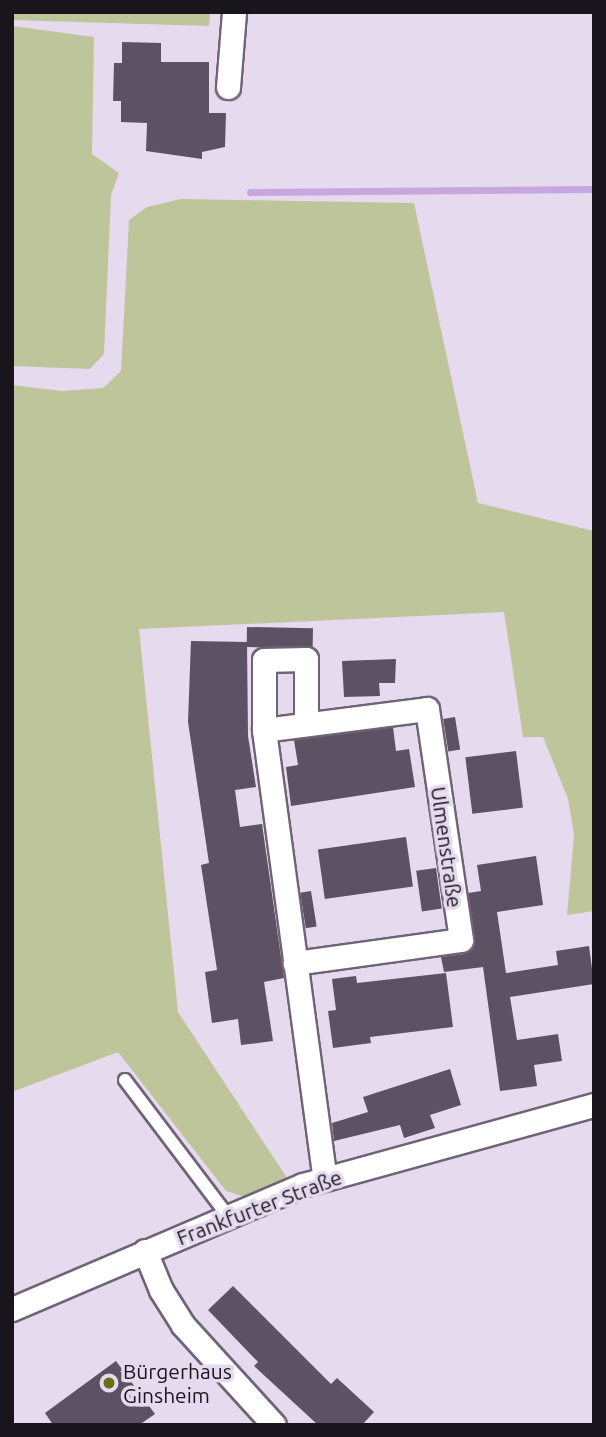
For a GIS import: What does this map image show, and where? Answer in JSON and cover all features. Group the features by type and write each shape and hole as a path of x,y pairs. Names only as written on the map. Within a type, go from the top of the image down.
{"street":[{"path":"228,87 234,12"},
{"path":"306,724 306,659 264,660 264,730 325,1179"},
{"name":"Ulmenstraße","path":"264,730 427,709 461,940 295,963"},
{"name":"Frankfurter Straße","path":"12,1309 228,1216 325,1179 594,1105"},
{"path":"145,1251 183,1325 274,1425"}],"lane":[{"path":"125,1080 228,1216"}],"green space":[{"path":"12,12 210,12 209,26 12,20"},
{"path":"12,26 94,37 92,154 119,173 111,195 104,354 90,369 12,366"},
{"path":"181,199 414,203 478,503 594,531 594,911 567,915 574,835 568,799 543,737 523,737 504,612 139,629 178,1012 291,1184 249,1198 226,1191 118,1052 12,1092 12,385 62,391 103,388 121,371 129,220 147,207"}],"building":[{"path":"122,42 161,43 161,62 209,62 209,113 226,113 225,147 202,152 202,159 146,151 147,123 121,122 121,101 113,101 114,63 122,63"},
{"path":"247,627 313,628 313,648 247,647"},
{"path":"191,641 247,642 248,736 256,787 235,790 240,827 262,824 284,978 264,982 273,1041 241,1045 238,1019 212,1023 205,972 217,970 201,865 209,863 188,722"},
{"path":"396,659 395,683 379,683 380,696 344,697 342,661"},
{"path":"455,717 460,750 448,751 443,719"},
{"path":"393,727 396,751 409,749 415,787 291,806 286,767 298,765 294,740"},
{"path":"516,751 523,808 472,814 465,757"},
{"path":"406,837 413,887 325,899 318,849"},
{"path":"536,856 543,905 497,912 506,973 558,965 556,951 589,946 594,984 510,997 517,1040 558,1034 562,1061 534,1065 537,1086 500,1091 483,967 444,972 441,957 464,954 474,945 468,893 481,891 477,865"},
{"path":"436,868 442,909 422,911 416,871"},
{"path":"311,891 317,927 306,928 300,893"},
{"path":"446,973 453,1027 370,1037 371,1043 333,1048 328,1011 336,1010 332,979 356,976 357,983"},
{"path":"450,1069 461,1105 430,1115 435,1128 404,1138 400,1125 334,1141 332,1123 368,1112 363,1097"},
{"path":"233,1286 331,1384 337,1378 374,1412 362,1425 318,1425 254,1366 258,1362 208,1310"},
{"name":"Bürgerhaus Ginsheim","path":"116,1361 155,1414 139,1425 53,1425 45,1413"}],"waterway":[{"path":"250,192 594,189"}],"place":[{"name":"Bürgerhaus Ginsheim","path":"109,1383"}]}
